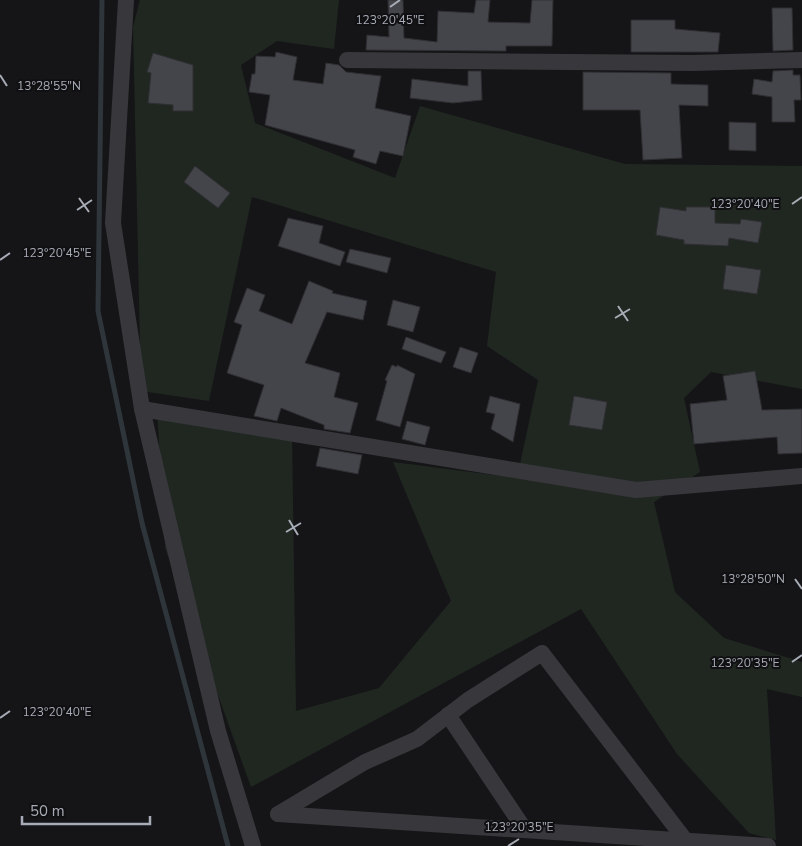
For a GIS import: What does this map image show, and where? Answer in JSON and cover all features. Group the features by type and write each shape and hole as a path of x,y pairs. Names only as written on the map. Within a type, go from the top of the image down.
{"street":[{"path":"126,0 113,223 142,409 218,731 253,846"},
{"path":"347,60 693,63 802,60"},
{"path":"142,409 636,490 802,476"},
{"path":"686,841 542,653 448,714 417,739 365,762 278,814 686,841 768,846"},
{"path":"448,714 525,830"}],"shaded area":[{"path":"140,0 339,0 334,49 277,41 241,65 255,123 395,178 420,106 625,164 802,166 802,389 711,372 684,398 700,472 654,502 675,592 724,638 802,662 802,697 767,689 776,840 749,833 677,754 581,609 251,787 165,548 157,408 292,432 296,711 379,688 451,601 393,462 517,478 538,380 487,346 496,272 252,197 209,401 141,391 133,27"}],"building":[{"path":"388,0 403,0 404,38 437,42 438,11 474,13 476,0 490,0 488,22 530,23 532,0 553,0 552,46 506,46 506,51 366,50 367,35 389,37"},
{"path":"772,8 792,8 793,50 773,51"},
{"path":"631,20 675,20 675,29 720,33 718,52 631,52"},
{"path":"276,52 297,57 293,80 323,84 326,63 339,65 346,72 381,76 375,108 411,116 403,156 380,151 376,164 353,157 355,150 265,125 270,95 249,92 252,74 255,74 256,56 275,57"},
{"path":"153,53 193,65 193,111 173,111 173,105 148,103 151,73 147,72"},
{"path":"793,70 793,75 800,75 801,100 794,100 795,122 772,122 772,97 752,94 754,79 772,82 773,71"},
{"path":"468,71 481,71 482,100 453,103 410,98 412,79 468,86"},
{"path":"583,72 671,73 671,84 708,85 708,106 679,105 682,158 643,160 640,110 583,110"},
{"path":"729,122 756,123 756,151 729,150"},
{"path":"195,166 230,193 218,208 184,182"},
{"path":"660,207 686,211 686,207 715,207 715,223 740,224 741,219 762,222 758,243 729,238 728,246 684,244 684,240 656,235"},
{"path":"288,218 323,226 319,243 345,252 340,266 278,246"},
{"path":"350,249 391,258 387,273 346,262"},
{"path":"726,265 761,270 757,294 723,289"},
{"path":"309,281 333,291 332,293 367,301 363,320 327,312 305,363 340,373 334,397 358,403 350,433 324,429 324,425 281,408 277,421 254,416 264,385 227,373 242,325 234,322 247,288 265,295 259,311 292,324"},
{"path":"393,300 420,307 413,332 387,325"},
{"path":"406,337 446,352 441,363 402,349"},
{"path":"460,347 478,353 471,373 453,367"},
{"path":"392,365 397,367 397,365 415,374 400,427 376,420 387,381 385,380"},
{"path":"755,371 762,410 802,409 802,453 778,454 777,437 694,444 690,404 727,400 723,376"},
{"path":"490,396 520,404 513,442 491,429 495,414 486,412"},
{"path":"574,396 607,402 602,430 569,425"},
{"path":"407,421 430,427 425,445 402,439"},
{"path":"320,448 362,455 358,474 316,466"}],"waterway":[{"path":"102,0 98,311 142,523 228,846"}]}
